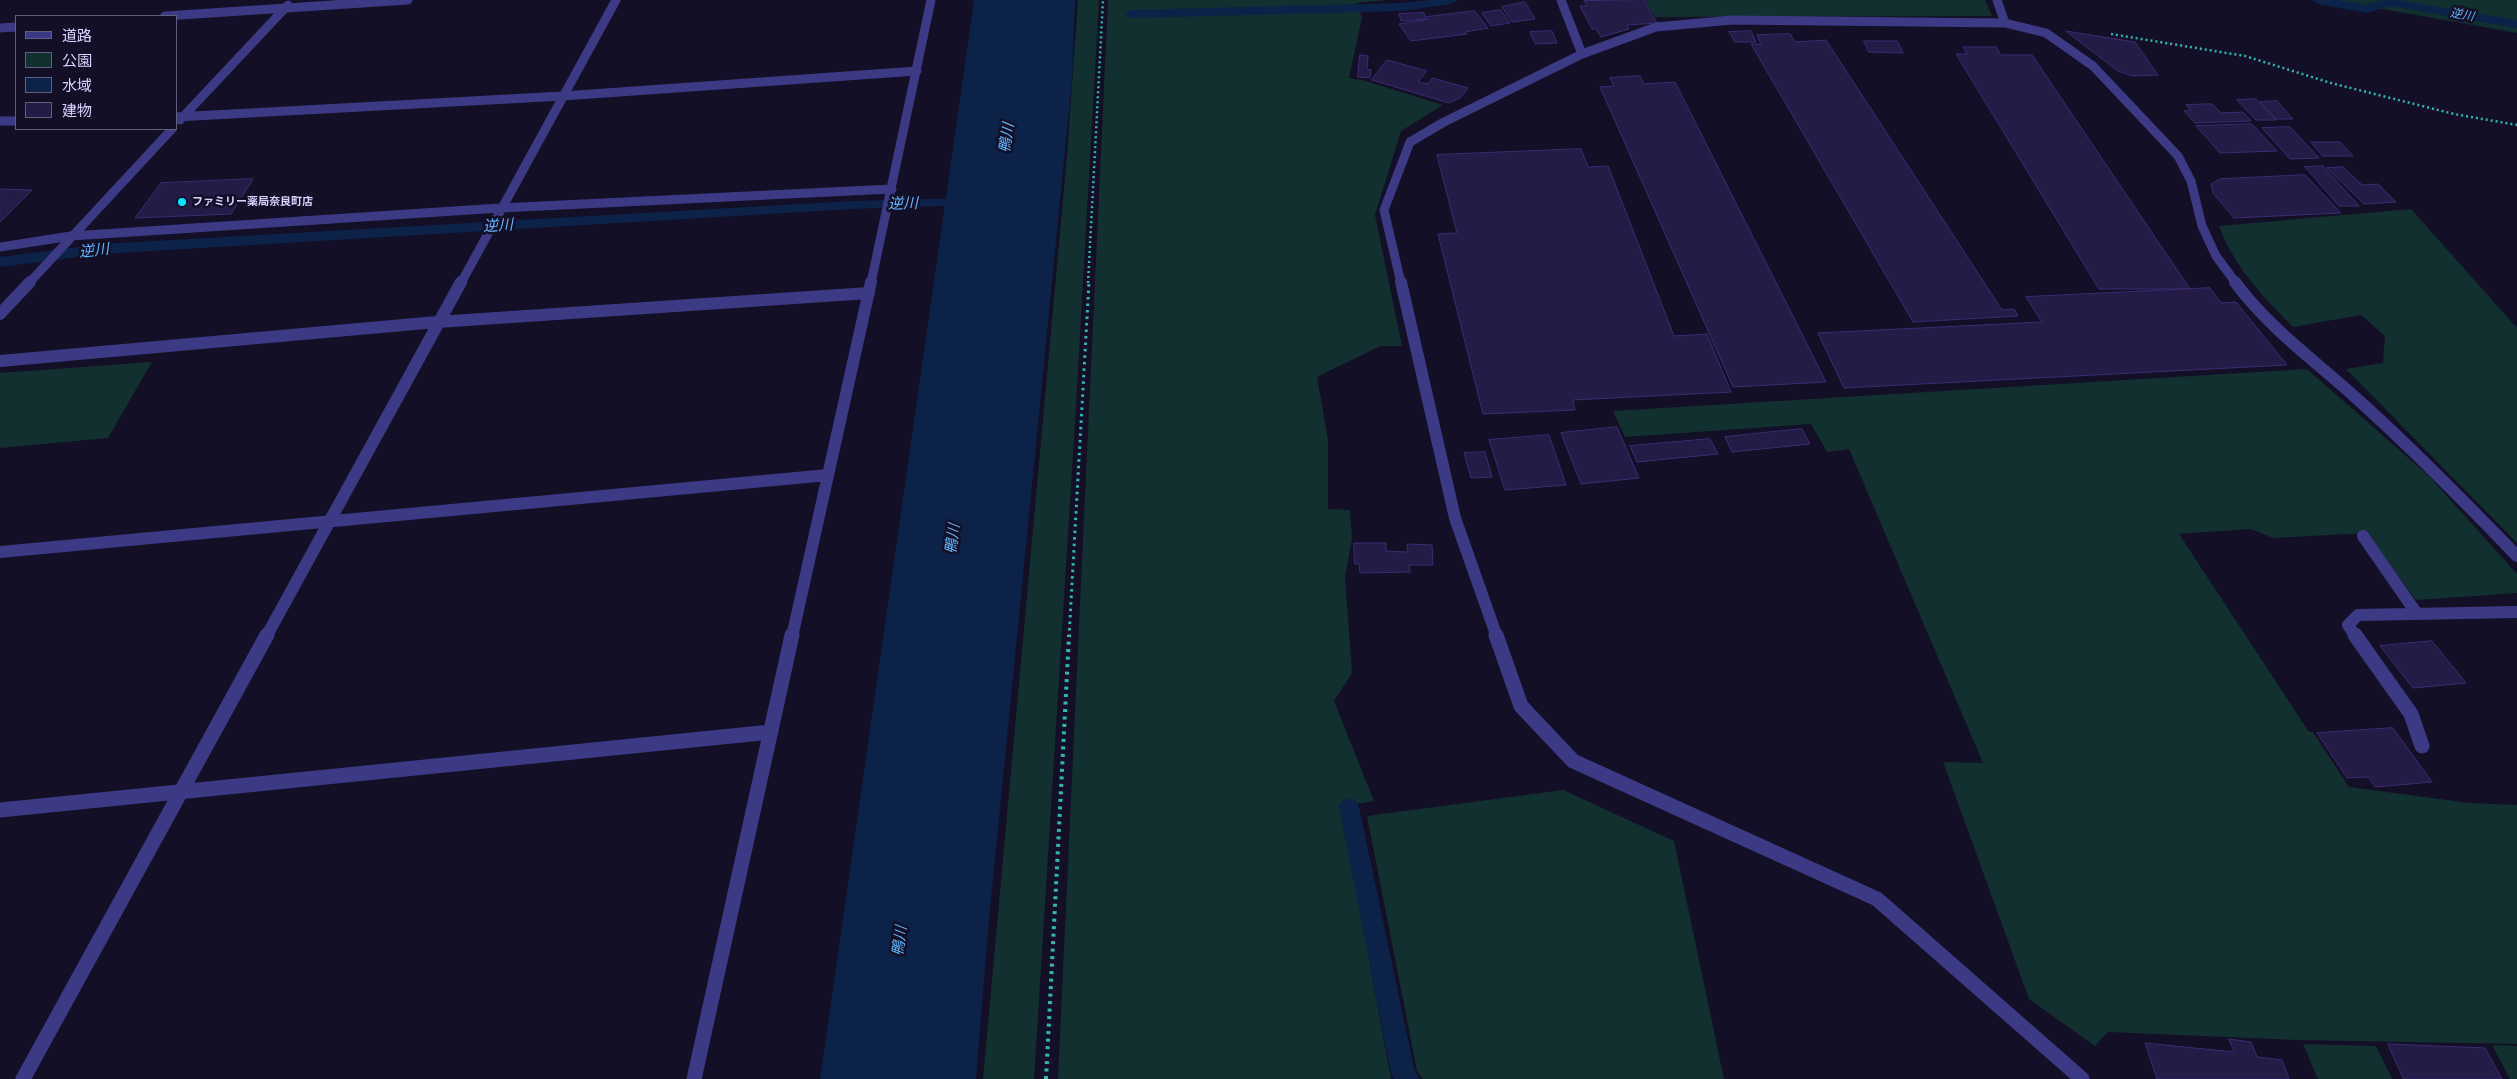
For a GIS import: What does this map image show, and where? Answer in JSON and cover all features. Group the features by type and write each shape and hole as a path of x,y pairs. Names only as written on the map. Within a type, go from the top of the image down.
{"street":[{"path":"178,119 293,0"},
{"path":"178,15 408,0"},
{"path":"23,1079 437,322 616,0"},
{"path":"694,1079 886,216 931,0"},
{"path":"1561,0 1582,54"},
{"path":"1997,0 2005,22"},
{"path":"2082,1079 1877,900 1573,761 1521,706 1455,518 1384,210 1410,142 1444,122 1582,54 1656,28 1732,20 2005,22 2046,33 2093,66 2178,156 2191,181 2202,226 2216,256 2241,290 2297,349 2353,395 2431,466 2517,556"},
{"path":"0,28 15,27"},
{"path":"178,119 917,72"},
{"path":"0,121 15,121"},
{"path":"0,314 171,130"},
{"path":"0,247 71,236 891,192"},
{"path":"0,362 437,322 868,293"},
{"path":"0,552 327,524 828,476"},
{"path":"2363,536 2417,614"},
{"path":"2422,746 2410,714 2348,625 2358,615 2517,612"},
{"path":"0,810 178,794 771,732"}],"path":[{"path":"1046,1079 1059,782 1088,304 1103,0"},
{"path":"2108,33 2245,56 2331,82 2444,112 2517,125"}],"green space":[{"path":"1078,0 1099,0 1034,1079 983,1079 1067,156"},
{"path":"1108,0 1388,0 1355,3 1362,17 1349,78 1362,80 1443,105 1401,131 1375,215 1402,346 1380,346 1317,377 1328,440 1328,509 1350,510 1352,539 1345,577 1352,673 1334,701 1374,801 1341,806 1391,1079 1058,1079"},
{"path":"1645,0 1985,0 1992,16 1655,17"},
{"path":"2333,0 2517,0 2517,33"},
{"path":"2411,209 2517,328 2517,543 2346,369 2383,363 2385,336 2361,315 2293,327 2250,281 2225,241 2219,226"},
{"path":"152,362 108,438 0,448 0,373"},
{"path":"2307,369 2429,476 2517,574 2517,593 2416,600 2367,533 2273,538 2251,529 2179,534 2309,732 2313,732 2349,787 2469,803 2517,805 2517,1044 2297,1040 2108,1032 2095,1046 2029,999 1943,762 1983,763 1849,449 1827,452 1811,424 1625,437 1613,411"},
{"path":"1563,790 1674,841 1724,1079 1423,1079 1417,1071 1367,816"},
{"path":"2303,1044 2376,1046 2392,1079 2318,1079"},
{"path":"2492,1045 2517,1046 2517,1079 2510,1079"}],"water":[{"name":"鴨川","path":"974,0 1075,0 1072,80 988,930 976,1079 820,1079"}],"building":[{"path":"1644,0 1657,23 1627,25 1629,29 1601,37 1596,29 1592,29 1580,6 1587,6 1584,1"},
{"path":"1525,2 1535,19 1512,22 1502,7"},
{"path":"1501,10 1510,23 1491,26 1482,13"},
{"path":"1475,11 1488,28 1465,32 1467,34 1411,41 1399,24 1428,19 1426,17"},
{"path":"1424,13 1425,19 1401,21 1399,14"},
{"path":"1552,31 1557,43 1535,44 1530,32"},
{"path":"1751,31 1756,42 1735,42 1729,32"},
{"path":"2066,31 2135,42 2158,75 2132,76 2118,71"},
{"path":"1790,34 1795,42 1826,40 2002,310 2014,309 2018,316 1913,322 1751,44 1761,44 1757,35"},
{"path":"1864,41 1897,41 1903,53 1869,52"},
{"path":"1963,47 1996,47 2001,55 2032,55 2190,289 2099,289 1956,54 1967,54"},
{"path":"1360,55 1368,56 1367,69 1371,70 1370,78 1358,77"},
{"path":"1387,60 1427,71 1418,82 1428,84 1432,78 1468,88 1460,98 1449,103 1372,80"},
{"path":"1640,76 1644,84 1675,82 1826,382 1733,387 1600,87 1614,86 1610,78"},
{"path":"2256,99 2276,120 2256,120 2237,100"},
{"path":"2277,101 2293,119 2276,119 2260,102"},
{"path":"2212,104 2221,113 2243,112 2251,121 2195,123 2184,111 2191,110 2186,105"},
{"path":"2252,124 2277,151 2220,153 2196,126"},
{"path":"2290,127 2319,158 2290,159 2262,128"},
{"path":"2311,142 2340,142 2353,156 2323,156"},
{"path":"1581,149 1588,167 1608,166 1674,336 1707,334 1731,392 1573,400 1575,410 1483,414 1438,234 1457,233 1437,155"},
{"path":"2323,166 2359,206 2339,206 2305,167"},
{"path":"2343,167 2362,185 2378,184 2396,202 2364,204 2327,168"},
{"path":"2305,175 2341,213 2234,218 2213,193 2211,184 2220,179"},
{"path":"253,179 231,214 135,218 161,183"},
{"path":"0,189 32,190 0,222"},
{"path":"2210,288 2221,303 2236,302 2287,365 1844,388 1818,333 2042,322 2026,297"},
{"path":"1617,427 1639,478 1581,484 1561,433"},
{"path":"1802,429 1810,444 1732,452 1725,437"},
{"path":"1549,435 1566,485 1505,490 1489,440"},
{"path":"1710,439 1718,454 1637,462 1630,446"},
{"path":"1485,452 1492,477 1471,478 1464,453"},
{"path":"1354,543 1386,543 1386,551 1408,552 1407,544 1432,545 1433,565 1409,565 1410,572 1360,573 1359,564 1355,564"},
{"path":"2432,641 2466,683 2413,688 2380,646"},
{"path":"2393,728 2432,782 2375,787 2368,777 2347,778 2317,733"},
{"path":"2229,1039 2251,1042 2257,1057 2282,1060 2289,1079 2157,1079 2145,1043 2234,1052"},
{"path":"2388,1044 2485,1048 2502,1079 2404,1079"}],"waterway":[{"name":"逆川","path":"1131,14 1402,7 1452,0"},
{"name":"逆川","path":"2318,0 2367,9 2389,2 2517,24"},
{"name":"逆川","path":"0,262 102,249 852,205 967,202"},
{"path":"1349,807 1403,1073 1407,1079"}],"place":[{"name":"ファミリー薬局奈良町店","path":"182,202"}]}
